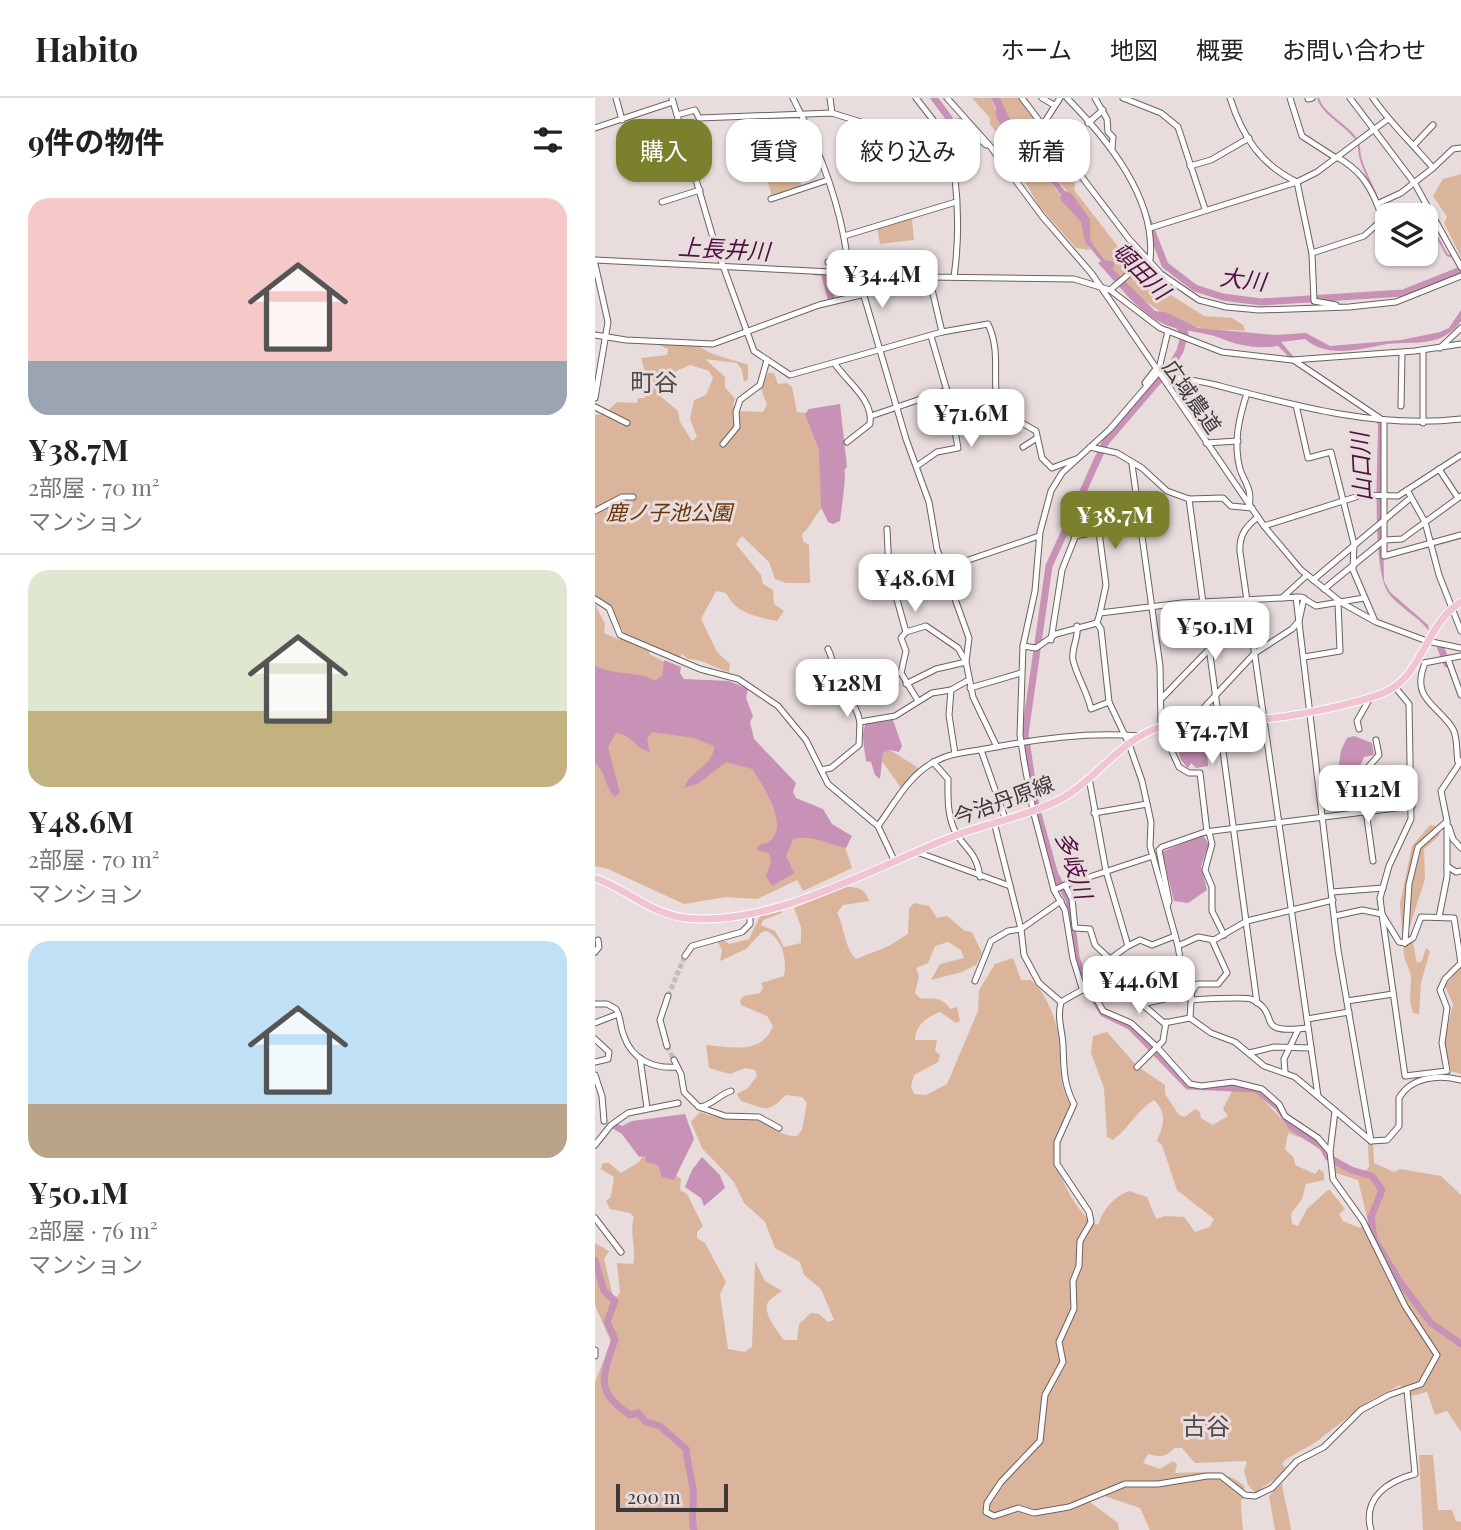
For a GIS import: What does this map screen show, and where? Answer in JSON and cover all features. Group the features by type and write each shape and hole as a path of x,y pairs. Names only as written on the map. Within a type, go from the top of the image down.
{"main road":[{"name":"今治丹原線","path":"595,878 618,887 648,907 670,915 708,919 750,914 789,903 957,835 1058,801 1140,736 1161,727 1195,721 1264,719 1370,698 1395,687 1414,665 1451,608 1461,602"}],"street":[{"path":"616,98 622,119"},
{"path":"793,98 823,159 844,236 849,272"},
{"path":"830,98 832,113"},
{"path":"916,98 932,119"},
{"name":"広域農道","path":"947,98 991,146 1100,287 1264,526 1310,577 1340,603 1376,622 1427,642 1461,648"},
{"path":"1022,98 1040,119"},
{"path":"1042,98 1054,105"},
{"path":"1046,119 1060,98"},
{"path":"1067,98 1085,119"},
{"path":"1095,98 1103,110 1108,132 1113,136 1112,149"},
{"path":"1123,98 1161,113 1178,127 1205,208"},
{"path":"1230,98 1240,127 1268,166 1297,182 1312,253 1314,300 1349,307"},
{"path":"1290,98 1302,136 1355,167 1369,185 1377,203"},
{"path":"1350,98 1415,184 1461,267"},
{"path":"1373,98 1388,119 1397,124 1433,168"},
{"path":"623,119 632,113 672,100 678,119"},
{"path":"677,115 695,110 699,118 832,113 851,119"},
{"path":"1090,121 1103,110"},
{"path":"1150,228 1205,208 1297,182 1337,158 1388,119"},
{"path":"595,128 616,122"},
{"path":"1090,125 1112,149 1139,197 1150,228 1149,259 1113,288"},
{"path":"1414,145 1433,125"},
{"path":"980,137 991,146"},
{"path":"1190,166 1211,160 1249,138"},
{"path":"1379,203 1415,184 1453,149 1461,148"},
{"path":"771,199 828,180"},
{"path":"698,182 754,351 790,375 942,332 988,324 998,356 998,403 1007,416 1032,426 1042,458 1052,468 1076,459"},
{"path":"954,277 955,182"},
{"path":"1084,182 1149,259 1180,289 1218,305 1259,310 1349,307 1397,302 1461,276"},
{"path":"662,202 700,190"},
{"path":"844,236 956,202"},
{"path":"1312,253 1364,236 1375,226"},
{"path":"828,262 848,258"},
{"path":"595,398 608,336 607,308 595,262 724,265 954,277 1074,279 1113,288 1168,331 1222,352 1297,360 1402,353 1461,344"},
{"path":"866,273 865,294 929,502 937,549 969,638 967,681 997,747"},
{"path":"929,276 942,332"},
{"path":"595,335 713,344 819,305 865,294"},
{"path":"1440,348 1461,328"},
{"path":"1168,331 1157,372 1110,429 1076,459 1051,491 1039,536 1035,591 1023,646 1021,673 1021,743 1033,810 1054,890 1061,901 1085,988 1103,1011 1131,1023 1190,1084 1201,1086 1233,1082 1262,1089 1279,1104 1285,1116 1318,1138 1330,1152"},
{"path":"917,466 937,452 958,448 949,398 932,336"},
{"path":"1423,350 1423,423"},
{"path":"1401,406 1402,353"},
{"path":"723,444 737,427 736,412 740,400 760,386 767,360"},
{"path":"1297,360 1384,421"},
{"path":"835,364 854,384 871,416 870,424 847,442"},
{"path":"1145,383 1157,372"},
{"path":"1157,372 1296,405 1384,421 1423,423 1461,419"},
{"path":"871,416 947,390"},
{"path":"1090,447 1117,453 1142,468 1167,491 1189,499 1223,498 1231,506 1251,507 1251,498 1240,467 1237,424 1247,393"},
{"path":"949,398 998,403"},
{"path":"1296,405 1308,457 1331,452 1354,544 1352,564 1376,622"},
{"path":"595,407 627,423"},
{"path":"1384,421 1384,556 1461,535"},
{"path":"1023,447 1037,438"},
{"path":"1206,443 1238,441"},
{"path":"1264,526 1362,495 1398,496 1461,455"},
{"path":"1132,464 1152,607 1162,698 1161,727 1179,767 1189,773 1200,773 1212,844 1205,870 1212,887 1212,911 1224,935"},
{"path":"1324,589 1384,540 1402,540 1460,497 1439,468"},
{"path":"1406,490 1425,522 1451,608 1461,631"},
{"path":"595,511 622,497 633,497"},
{"path":"1051,640 1062,570 1091,497"},
{"path":"1189,499 1257,1003 1273,1028 1281,1031 1308,1028"},
{"path":"1282,598 1408,500"},
{"path":"1258,517 1248,524 1240,545 1318,1098"},
{"path":"887,529 890,572 906,632"},
{"path":"1074,536 1099,532 1106,585 1097,623"},
{"path":"945,568 1039,536"},
{"path":"898,580 913,601 924,594 952,590"},
{"path":"1100,613 1203,602 1296,597 1304,598 1316,606 1364,598"},
{"path":"1296,597 1311,710 1321,817 1347,1001 1371,1141"},
{"path":"1195,721 1199,712 1255,653 1299,621 1304,598"},
{"path":"595,599 605,603 615,628 629,640 700,669 738,679 763,695 792,720 835,791 878,826 894,860"},
{"path":"1304,657 1339,651 1340,603"},
{"path":"1162,698 1249,608"},
{"path":"1023,646 1036,648 1077,626 1097,623"},
{"path":"1097,623 1101,629 1109,702 1129,744 1147,804 1153,856 1178,946 1181,968 1192,987 1190,1018"},
{"path":"918,701 901,673 906,651 901,638 906,632 926,626 951,641 966,662"},
{"path":"1077,626 1079,636 1073,659 1084,683 1091,709 1109,702"},
{"path":"821,770 831,768 859,745 860,722 853,701 836,677 835,663 828,649"},
{"path":"1414,665 1461,656"},
{"path":"1448,659 1461,695"},
{"path":"906,684 936,669 966,662"},
{"path":"1425,663 1420,686 1431,708 1445,718 1455,733 1460,762 1441,792 1453,839 1461,848"},
{"path":"970,688 1021,673"},
{"path":"860,722 895,716 932,694 951,690 967,681"},
{"path":"1395,687 1409,704 1412,806 1411,819 1388,866 1383,888 1382,914 1405,1076 1416,1079 1435,1077 1461,1080"},
{"path":"951,690 949,715 955,754"},
{"path":"1359,729 1357,720 1370,698"},
{"path":"878,826 898,796 933,762 955,754 1070,734 1140,736"},
{"path":"1373,862 1361,775 1379,755 1376,740"},
{"path":"981,750 1005,818"},
{"path":"933,762 948,779 946,798 957,835 973,854 980,877"},
{"path":"1089,778 1106,870 1128,946"},
{"path":"1094,813 1147,804"},
{"path":"1167,907 1169,901 1159,850 1208,832 1412,806"},
{"path":"1439,917 1447,866 1447,821"},
{"path":"1405,943 1409,884 1418,847 1447,821"},
{"path":"994,822 1021,929 1024,956 1039,983 1061,1002"},
{"path":"915,852 1010,886"},
{"path":"1054,890 1153,856"},
{"path":"1447,866 1456,872 1461,870"},
{"path":"1065,885 1072,899 1076,928 1090,929 1095,945 1110,959"},
{"path":"1332,892 1383,888"},
{"path":"1178,946 1198,937 1212,940 1247,921 1333,900"},
{"path":"975,981 988,944 1008,931 1021,929 1061,901"},
{"path":"1124,983 1161,1022 1190,1018 1211,1033 1235,1042 1264,1066 1296,1077 1371,1141 1387,1140 1399,1126 1399,1098 1416,1079 1447,1071 1441,1043 1447,1008 1440,990 1445,979 1461,963 1454,918 1421,917 1413,938 1405,943 1399,942 1382,914 1362,910 1335,916"},
{"path":"685,956 692,946 742,932 750,924 750,914"},
{"path":"1112,980 1110,959 1113,954 1140,940 1151,945 1175,936"},
{"path":"595,951 599,947 598,940"},
{"path":"1191,997 1197,984 1218,984 1226,976 1212,940"},
{"path":"1061,1002 1085,988 1112,980 1124,983 1181,968"},
{"path":"1347,1001 1393,994"},
{"path":"667,1046 660,1020 668,996"},
{"path":"1142,1004 1191,997 1248,998 1257,1003"},
{"path":"1061,1002 1058,1026 1063,1042 1062,1073 1065,1088 1074,1104 1057,1142 1057,1164 1079,1201 1089,1212 1091,1222 1080,1241 1079,1266 1073,1281 1075,1309 1059,1342 1063,1363 1045,1395 1040,1441 1001,1482 987,1503 986,1512 994,1516 1019,1508 1034,1513 1077,1505 1125,1484 1158,1484 1215,1476 1231,1482 1245,1495 1255,1496 1272,1488 1297,1461 1324,1447 1361,1410 1421,1384 1437,1355 1405,1307 1363,1221 1333,1179 1330,1152 1335,1111"},
{"path":"595,1004 611,1005 618,1014 626,1041 640,1058 659,1067 677,1067"},
{"path":"1307,1019 1349,1012"},
{"path":"595,1023 618,1014"},
{"path":"1137,1067 1163,1041 1166,1022"},
{"path":"1285,1072 1285,1059 1298,1029"},
{"path":"595,1039 610,1052 608,1059 595,1062"},
{"path":"1249,1053 1311,1048"},
{"path":"640,1058 646,1108"},
{"path":"674,1060 684,1092 698,1107 725,1116 759,1117 779,1128"},
{"path":"595,1075 604,1121"},
{"path":"698,1107 711,1105 719,1096 731,1091"},
{"path":"595,1145 611,1125 628,1113 678,1103"},
{"path":"595,1119 611,1125"},
{"path":"595,1218 621,1252"},
{"path":"595,1350 595,1356"},
{"path":"1371,1530 1369,1511 1377,1494 1387,1484 1415,1474 1407,1390"}],"green space":[{"path":"972,98 991,98 1002,119 994,119 994,129 990,118"},
{"path":"1000,98 1019,98 1035,119 1010,119"},
{"path":"1461,174 1461,257 1444,223 1447,217 1433,196 1443,179"},
{"path":"768,182 800,182 802,188 772,197"},
{"path":"1025,182 1050,182 1081,222 1090,250 1076,248 1039,206"},
{"path":"1059,182 1074,182 1074,190 1141,276 1204,316 1232,318 1243,325 1245,331 1206,329 1184,323 1168,316 1140,297 1094,246 1090,239 1090,219"},
{"path":"912,218 914,240 880,244 877,228"},
{"name":"鹿ノ子池公園","path":"695,343 713,354 748,365 748,379 744,382 742,370 737,363 705,359 725,377 725,387 735,399 733,405 738,411 763,412 767,405 761,389 768,373 774,373 778,384 787,383 792,387 797,412 813,414 824,450 826,505 802,534 803,541 809,545 810,583 786,583 775,579 769,562 742,536 736,544 761,575 763,584 773,590 774,604 784,611 777,621 747,613 736,606 726,593 716,591 701,619 717,652 730,664 729,672 699,660 688,659 682,654 679,659 652,647 649,654 670,665 659,685 595,673 595,604 605,624 604,633 620,640 624,633 609,606 595,597 595,415 604,414 617,402 637,403 638,398 645,398 645,372 641,358 667,355 668,349 657,344","holes":["690,365 709,371 713,378 706,395 694,400 690,419 697,437 692,441 680,422 678,411 659,395 665,384 673,392 677,389 673,377 676,371"]},
{"path":"649,726 692,732 758,767 784,827 781,855 788,838 797,833 844,844 852,868 803,891 797,880 757,899 726,897 684,904 608,869 595,866 595,754 605,733"},
{"path":"890,750 920,769 901,788 882,761 883,753"},
{"path":"1430,825 1441,827 1439,836 1424,849 1425,879 1407,935 1402,932 1400,904 1412,846"},
{"path":"846,887 861,890 869,901 843,905 837,913 849,949 856,959 889,946 908,934 909,909 914,903 929,906 937,918 947,916 965,931 972,932 982,953 976,965 962,972 931,980 940,964 964,958 961,950 948,942 935,946 928,963 916,968 919,976 915,993 920,998 940,1000 950,1009 957,1007 960,1021 956,1023 940,1012 920,1025 915,1040 937,1040 935,1051 940,1055 938,1062 914,1075 911,1086 914,1094 926,1095 947,1084 978,1011 979,990 995,964 1013,958 1021,980 1031,980 1043,994 1055,1022 1062,1084 1070,1104 1055,1144 1055,1154 1062,1178 1074,1202 1098,1225 1110,1204 1129,1191 1147,1197 1156,1219 1165,1216 1184,1217 1195,1232 1210,1227 1214,1219 1177,1190 1162,1145 1157,1141 1163,1115 1154,1100 1113,1140 1107,1137 1104,1088 1091,1053 1093,1036 1107,1032 1137,1066 1165,1085 1165,1094 1179,1115 1185,1117 1195,1109 1200,1112 1201,1118 1213,1125 1228,1116 1223,1109 1233,1089 1254,1090 1290,1128 1308,1136 1305,1139 1288,1133 1285,1149 1294,1158 1295,1165 1315,1174 1319,1169 1324,1173 1324,1180 1306,1184 1302,1199 1291,1214 1292,1224 1298,1226 1307,1209 1329,1189 1345,1209 1339,1214 1343,1221 1360,1228 1368,1222 1358,1180 1336,1173 1333,1165 1363,1174 1369,1167 1368,1142 1373,1145 1374,1163 1394,1172 1400,1169 1441,1176 1461,1195 1461,1432 1447,1411 1435,1415 1427,1392 1411,1396 1400,1385 1369,1401 1316,1442 1285,1460 1282,1464 1286,1468 1283,1472 1256,1494 1248,1485 1244,1470 1247,1463 1245,1461 1195,1463 1182,1448 1174,1448 1162,1456 1148,1454 1143,1463 1160,1469 1173,1461 1177,1464 1175,1473 1203,1472 1237,1480 1244,1486 1245,1496 1241,1500 1243,1530 1150,1530 1140,1508 1096,1493 1086,1499 1118,1523 1119,1530 595,1530 595,1382 611,1342 595,1305 595,1243 609,1251 604,1259 613,1296 617,1297 620,1293 617,1263 633,1264 634,1252 634,1217 630,1213 610,1209 606,1201 611,1197 614,1177 601,1169 603,1163 609,1163 621,1173 639,1162 645,1153 681,1179 680,1190 687,1194 703,1226 697,1232 697,1238 705,1243 726,1282 720,1294 728,1349 745,1352 752,1347 755,1261 765,1281 782,1291 769,1300 767,1311 771,1322 784,1340 797,1340 799,1324 811,1313 819,1314 828,1322 834,1320 821,1289 804,1275 800,1262 775,1248 765,1222 744,1203 734,1182 702,1148 691,1122 700,1112 754,1120 792,1136 797,1136 802,1130 807,1103 802,1097 786,1095 770,1107 756,1106 741,1101 737,1094 748,1088 757,1076 755,1070 745,1068 730,1074 709,1068 706,1045 745,1047 754,1045 768,1035 773,1026 767,1016 741,1005 740,1000 744,996 760,993 763,988 761,983 784,976 785,970 780,945 767,931 762,932 746,949 720,961 722,950 718,942 725,941 729,944 749,939 760,916 781,909 782,913 763,920 761,925 775,931 784,947 801,943 801,927 794,908"},
{"path":"1413,943 1417,963 1422,961 1426,948 1430,951 1421,983 1419,1014 1413,1013 1411,1008 1411,978 1404,950 1404,944"},
{"path":"1461,967 1461,1074 1451,1071 1444,1043 1453,1004 1445,986"},
{"path":"1419,1455 1433,1455 1438,1510 1452,1510 1456,1521 1461,1522 1461,1530 1423,1530"},
{"path":"1282,1483 1291,1530 1275,1530 1269,1496"}],"shaded area":[{"path":"991,98 1000,98 1010,119 997,119"},
{"path":"1051,182 1058,182 1065,191 1071,193 1090,219 1090,239 1094,246 1105,260 1115,262 1113,269 1155,311 1165,312 1198,328 1275,335 1306,333 1330,346 1401,340 1440,332 1449,328 1461,310 1461,321 1452,330 1443,337 1424,342 1332,351 1305,339 1281,342 1299,363 1375,415 1381,424 1384,581 1390,592 1428,625 1429,631 1393,599 1383,581 1378,539 1378,425 1373,416 1299,367 1278,346 1234,343 1208,334 1178,329 1151,317 1098,263 1101,261 1085,242 1081,222 1060,199 1061,195"},
{"path":"840,404 847,467 844,470 840,521 833,524 828,522 821,507 819,450 805,414 809,409"},
{"path":"664,660 681,667 680,673 684,679 729,681 748,689 746,698 753,716 750,722 754,739 796,783 793,792 796,798 823,809 832,824 852,836 846,848 813,839 793,839 786,856 794,873 772,886 766,876 771,862 769,853 757,850 759,845 770,841 776,833 775,812 764,788 752,769 726,762 699,783 684,788 713,753 714,746 694,738 652,732 647,739 650,752 626,736 616,733 608,747 620,793 615,797 595,763 595,666 643,676 654,681 662,676"},
{"path":"893,720 902,746 899,752 890,750 883,753 880,779 875,775 871,762 866,761 864,728 866,723"},
{"path":"1202,728 1206,739 1208,766 1196,768 1191,763 1188,768 1181,760 1174,735 1177,732"},
{"path":"1354,736 1372,743 1374,755 1364,757 1359,769 1347,778 1338,771 1341,750 1347,738"},
{"path":"1203,835 1209,845 1201,866 1207,890 1188,903 1174,901 1162,852"},
{"path":"685,1114 694,1139 674,1180 662,1177 658,1165 646,1162 645,1156 639,1157 622,1134 612,1128 616,1123 622,1126 632,1121"},
{"path":"702,1157 720,1175 725,1188 704,1206 701,1198 685,1187 692,1170"}],"waterway":[{"path":"934,98 949,118"},
{"path":"1318,98 1325,109 1356,139 1360,157 1377,197"},
{"name":"大川","path":"1146,216 1165,265 1195,288 1223,297 1261,302 1403,293 1461,270"},
{"path":"1438,238 1447,255 1453,257"},
{"name":"上長井川","path":"816,272 824,272 831,298"},
{"name":"多岐川","path":"1174,321 1185,333 1180,351 1171,366 1105,443 1049,566 1025,734 1036,807 1055,875 1069,900 1076,957 1085,984 1103,1013 1130,1026 1188,1086 1256,1089 1278,1107 1292,1127 1323,1147 1328,1157 1351,1170 1372,1176 1382,1190 1371,1217 1374,1239 1400,1282 1431,1323 1461,1344"},
{"name":"山口川","path":"1440,646 1447,664"},
{"path":"595,1260 604,1291 615,1301 607,1322 615,1339 605,1374 606,1391 630,1415 638,1413 646,1422 660,1426 686,1449 693,1489 694,1530"}],"tunnel":[{"path":"668,996 685,956"},
{"path":"667,1046 674,1060"}],"district":[{"name":"町谷","path":"654,381"},
{"name":"古谷","path":"1206,1425"}],"water label":[{"name":"頓田川","path":"1142,270"}]}
